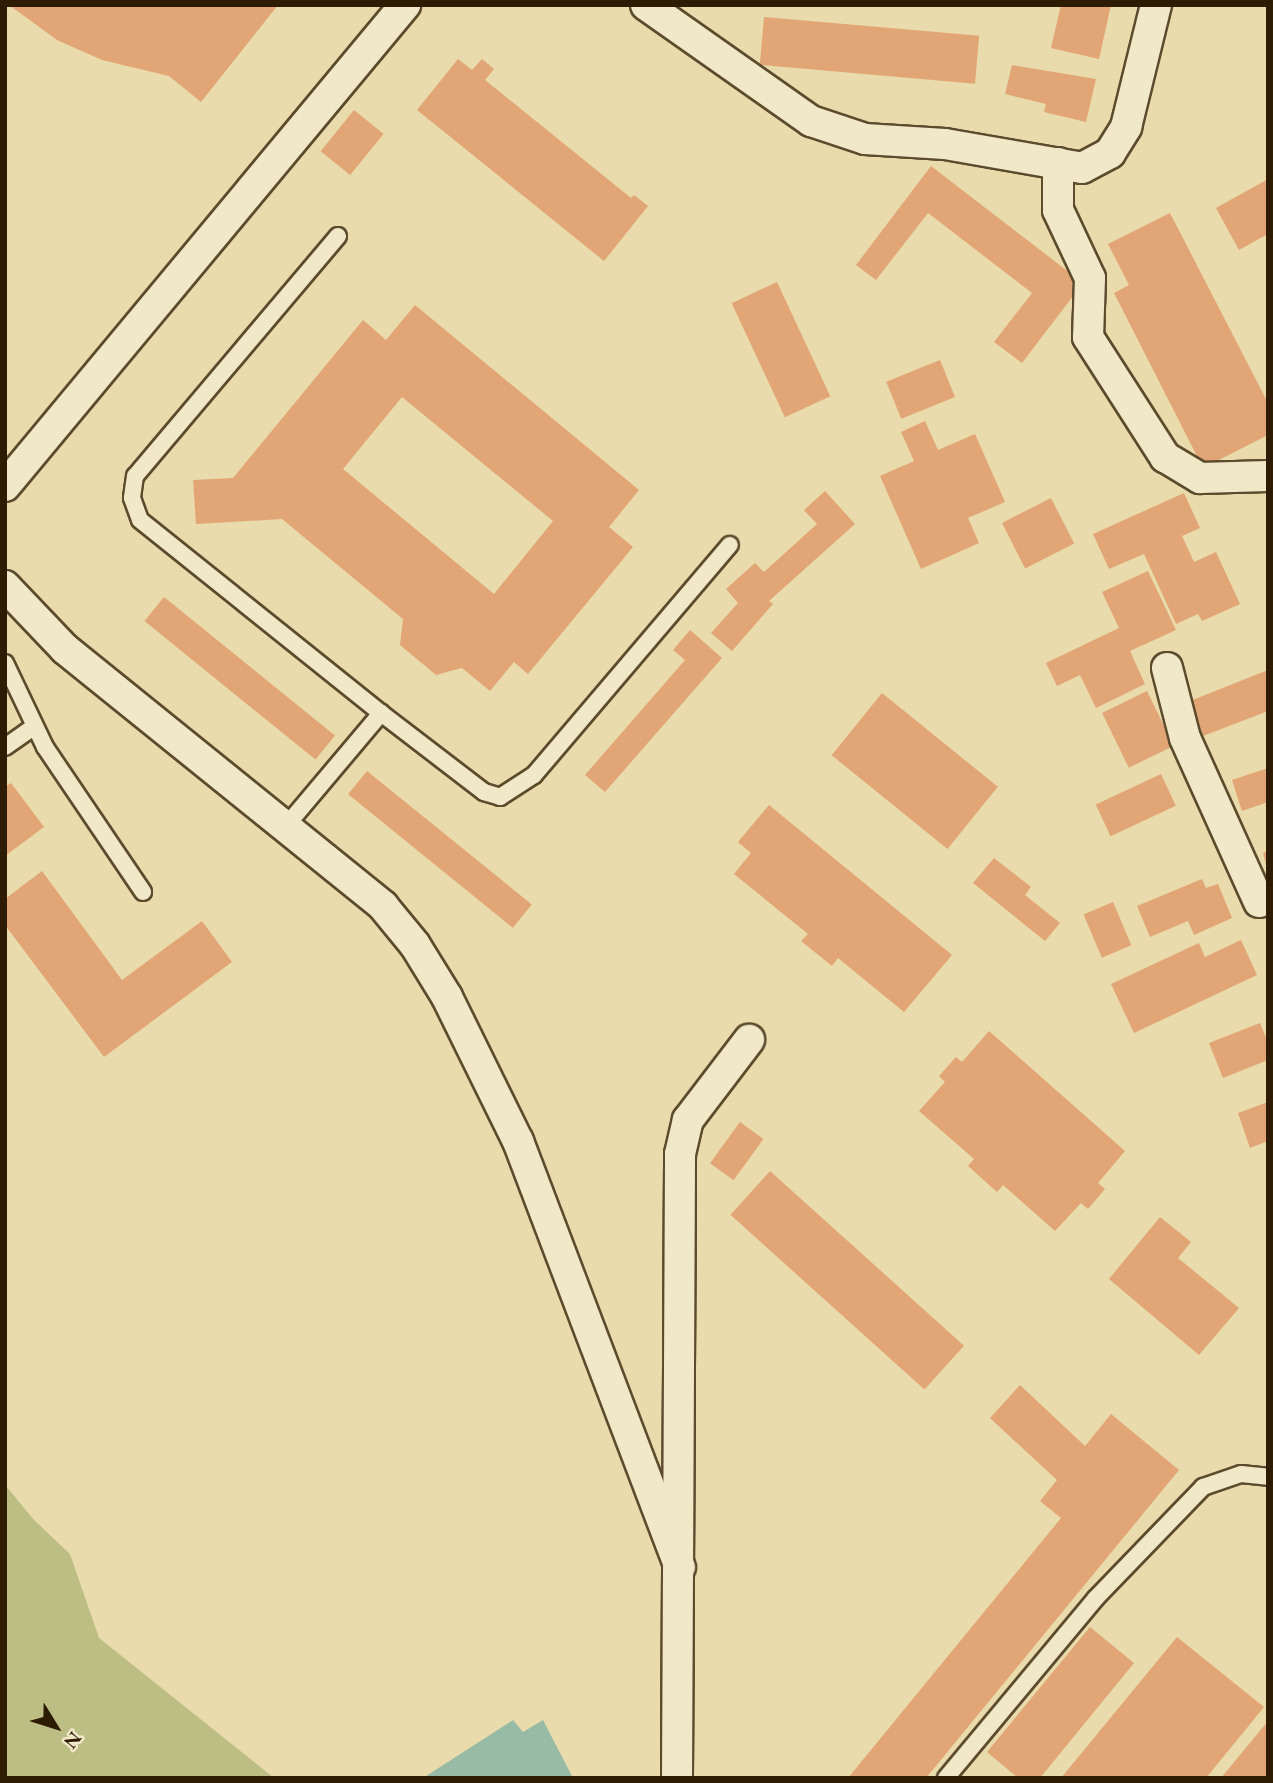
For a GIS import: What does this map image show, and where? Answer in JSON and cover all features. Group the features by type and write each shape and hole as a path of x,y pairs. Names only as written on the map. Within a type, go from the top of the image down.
{"street":[{"path":"5,486 405,5"},
{"path":"646,5 811,121 865,139 945,144 1082,168 1110,153 1126,128 1156,5"},
{"path":"1058,163 1058,210 1090,278 1088,337 1165,457 1199,478 1268,476"},
{"path":"7,594 65,649 383,906 447,997 518,1141 680,1567"},
{"path":"1167,668 1185,738 1265,909"},
{"path":"677,1778 680,1154 688,1120 749,1040"}],"lane":[{"path":"338,236 135,476 132,498 140,520 381,713 484,792 500,797 534,775 730,545"},
{"path":"5,663 34,727 144,892"},
{"path":"286,826 381,713"},
{"path":"5,747 34,727"},
{"path":"946,1778 1095,1599 1203,1488 1241,1474 1268,1477"}],"green space":[{"path":"5,1476 6,1486 34,1520 70,1554 99,1638 274,1778 5,1778"}],"shaded area":[{"path":"513,1720 523,1732 543,1720 573,1778 423,1778"}],"building":[{"path":"9,5 278,5 201,102 169,76 102,60 57,40"},
{"path":"1061,5 1111,5 1099,59 1051,48"},
{"path":"764,17 979,36 975,84 760,65"},
{"path":"458,59 472,70 482,59 494,69 485,80 631,198 634,195 648,206 604,261 417,110"},
{"path":"1012,65 1096,79 1086,122 1044,112 1046,104 1005,94"},
{"path":"354,110 384,134 350,175 321,151"},
{"path":"931,166 1083,283 1022,363 994,342 1032,293 928,213 876,280 856,265"},
{"path":"1268,179 1268,234 1239,250 1216,208"},
{"path":"1170,213 1268,403 1268,435 1203,468 1114,293 1129,285 1108,244"},
{"path":"777,282 830,396 785,417 732,303"},
{"path":"415,305 639,490 609,527 633,547 528,674 514,662 490,691 462,668 436,675 400,645 403,619 282,519 196,524 193,480 233,478 363,320 386,340","holes":["402,397 553,521 494,594 343,469"]},
{"path":"940,360 955,397 901,419 886,382"},
{"path":"925,421 938,450 975,434 1005,502 968,518 979,543 921,569 880,476 914,461 901,432"},
{"path":"825,491 855,524 769,601 773,604 732,651 711,633 738,603 726,589 755,563 764,572 817,524 804,510"},
{"path":"1184,493 1200,528 1182,536 1194,562 1216,552 1240,604 1202,621 1198,614 1176,624 1144,554 1109,569 1093,534"},
{"path":"1051,498 1074,543 1025,568 1002,523"},
{"path":"1148,571 1176,630 1130,651 1145,684 1096,708 1080,675 1057,686 1046,663 1119,628 1102,592"},
{"path":"164,597 335,735 315,760 144,621"},
{"path":"690,630 722,658 605,792 585,775 685,660 673,650"},
{"path":"1268,670 1268,711 1198,738 1185,703"},
{"path":"1147,691 1174,746 1129,768 1102,713"},
{"path":"882,693 998,787 947,849 832,755"},
{"path":"1268,768 1268,802 1242,811 1232,780"},
{"path":"367,771 532,904 513,928 348,794"},
{"path":"1161,774 1176,806 1111,836 1096,804"},
{"path":"11,783 44,827 5,856 5,787"},
{"path":"769,805 952,955 904,1012 838,958 832,966 801,941 808,934 734,874 751,853 738,842"},
{"path":"1268,851 1268,869 1267,869 1263,853"},
{"path":"994,858 1031,887 1025,895 1060,923 1045,941 973,883"},
{"path":"42,871 122,980 202,921 232,962 104,1057 5,925 5,899"},
{"path":"1202,879 1206,888 1218,884 1232,918 1194,935 1188,921 1150,937 1137,906"},
{"path":"1113,902 1131,945 1102,958 1084,915"},
{"path":"1241,940 1257,975 1134,1033 1111,984 1199,943 1205,957"},
{"path":"1260,1023 1268,1042 1268,1060 1223,1078 1209,1043"},
{"path":"989,1031 1125,1151 1098,1183 1105,1189 1088,1209 1081,1203 1055,1231 1003,1185 997,1192 968,1166 974,1159 919,1111 945,1082 939,1076 956,1057 962,1062"},
{"path":"1268,1102 1268,1141 1250,1148 1238,1113"},
{"path":"740,1122 763,1139 733,1180 710,1163"},
{"path":"770,1171 964,1346 924,1389 731,1215"},
{"path":"1160,1217 1191,1242 1178,1258 1239,1308 1199,1355 1109,1279"},
{"path":"1020,1385 1085,1446 1111,1414 1179,1470 926,1778 848,1778 1061,1518 1040,1501 1057,1480 990,1418"},
{"path":"1090,1627 1134,1663 1040,1778 1018,1778 987,1752"},
{"path":"1177,1637 1264,1707 1206,1778 1061,1778"},
{"path":"1268,1721 1268,1778 1221,1778"}]}
